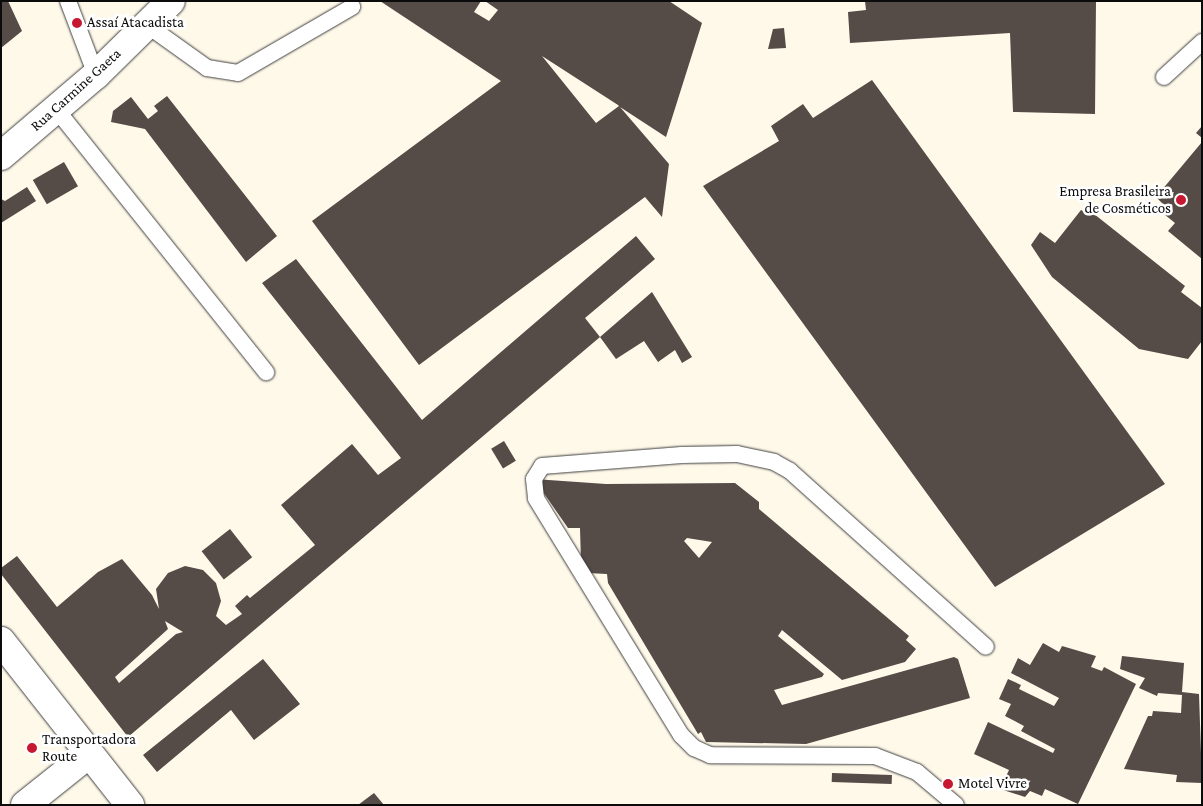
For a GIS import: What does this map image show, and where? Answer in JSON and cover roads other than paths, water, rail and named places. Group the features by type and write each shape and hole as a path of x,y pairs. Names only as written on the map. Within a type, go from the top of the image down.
{"street":[{"name":"Rua Carmine Gaeta","path":"1,156 96,74 171,1"},
{"path":"1,641 130,805"},
{"path":"25,805 89,754"}],"lane":[{"path":"68,1 96,74"},
{"path":"147,25 207,68 238,73 352,6"},
{"path":"1164,77 1202,42"},
{"path":"56,109 266,372"},
{"path":"956,805 917,772 875,756 710,755 694,748 681,735 536,498 534,479 542,466 682,455 737,454 774,462 790,471 986,647"}],"place":[{"name":"Assaí Atacadista","path":"77,23"},
{"name":"Empresa Brasileira de Cosméticos","path":"1181,200"},
{"name":"Transportadora Route","path":"32,748"},
{"name":"Motel Vivre","path":"948,784"}]}
